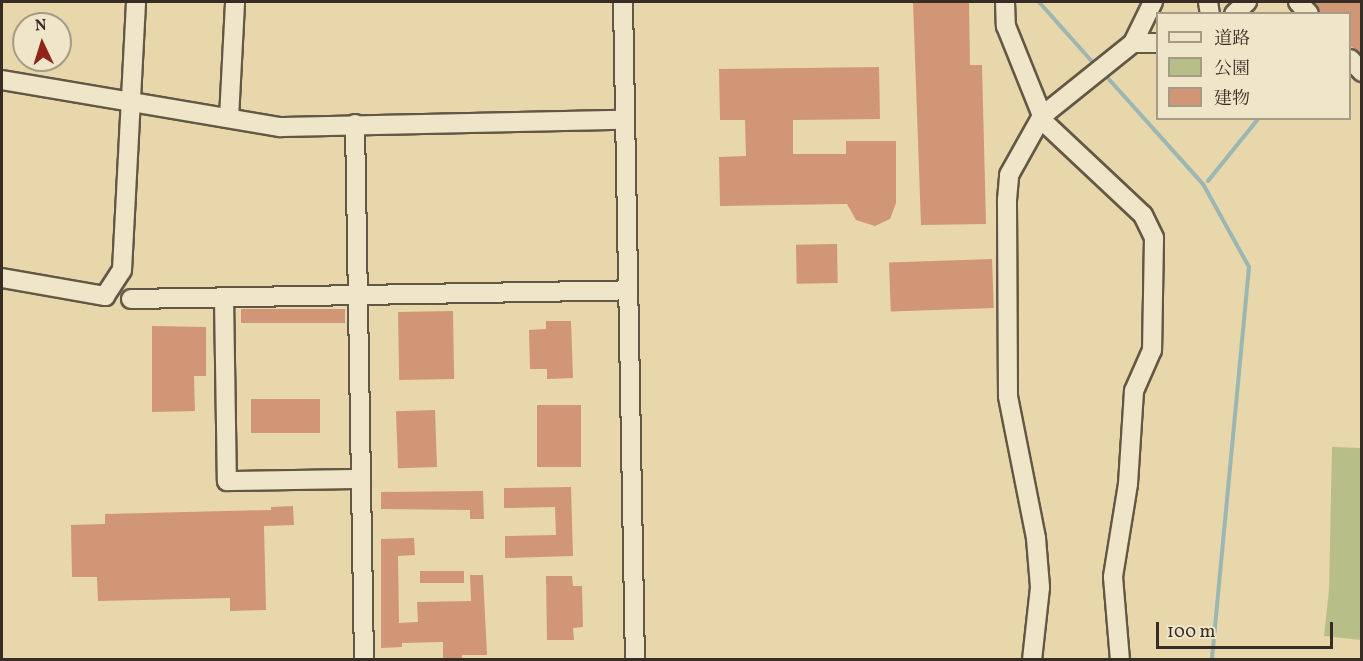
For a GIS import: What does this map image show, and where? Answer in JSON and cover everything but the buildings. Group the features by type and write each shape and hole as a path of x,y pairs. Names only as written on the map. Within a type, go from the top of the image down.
{"street":[{"path":"2,278 105,296 122,270 136,2"},
{"path":"229,118 235,2"},
{"path":"623,2 635,660"},
{"path":"1005,2 1006,26 1042,116 1143,215 1154,238 1152,350 1134,391 1128,484 1113,577 1120,660"},
{"path":"1032,660 1040,587 1036,538 1008,396 1007,200 1009,176 1042,116 1132,43 1153,2"},
{"path":"1132,43 1156,44"},
{"path":"1351,60 1362,72"},
{"path":"2,80 280,127 625,120"},
{"path":"355,124 364,660"},
{"path":"131,299 628,290"},
{"path":"224,298 227,481 361,479"}],"green space":[{"path":"1332,447 1361,448 1361,640 1324,636 1329,590"}],"waterway":[{"path":"1039,2 1096,66"},
{"path":"1106,76 1203,184 1249,267 1212,660"},
{"path":"1208,181 1257,120"}]}
